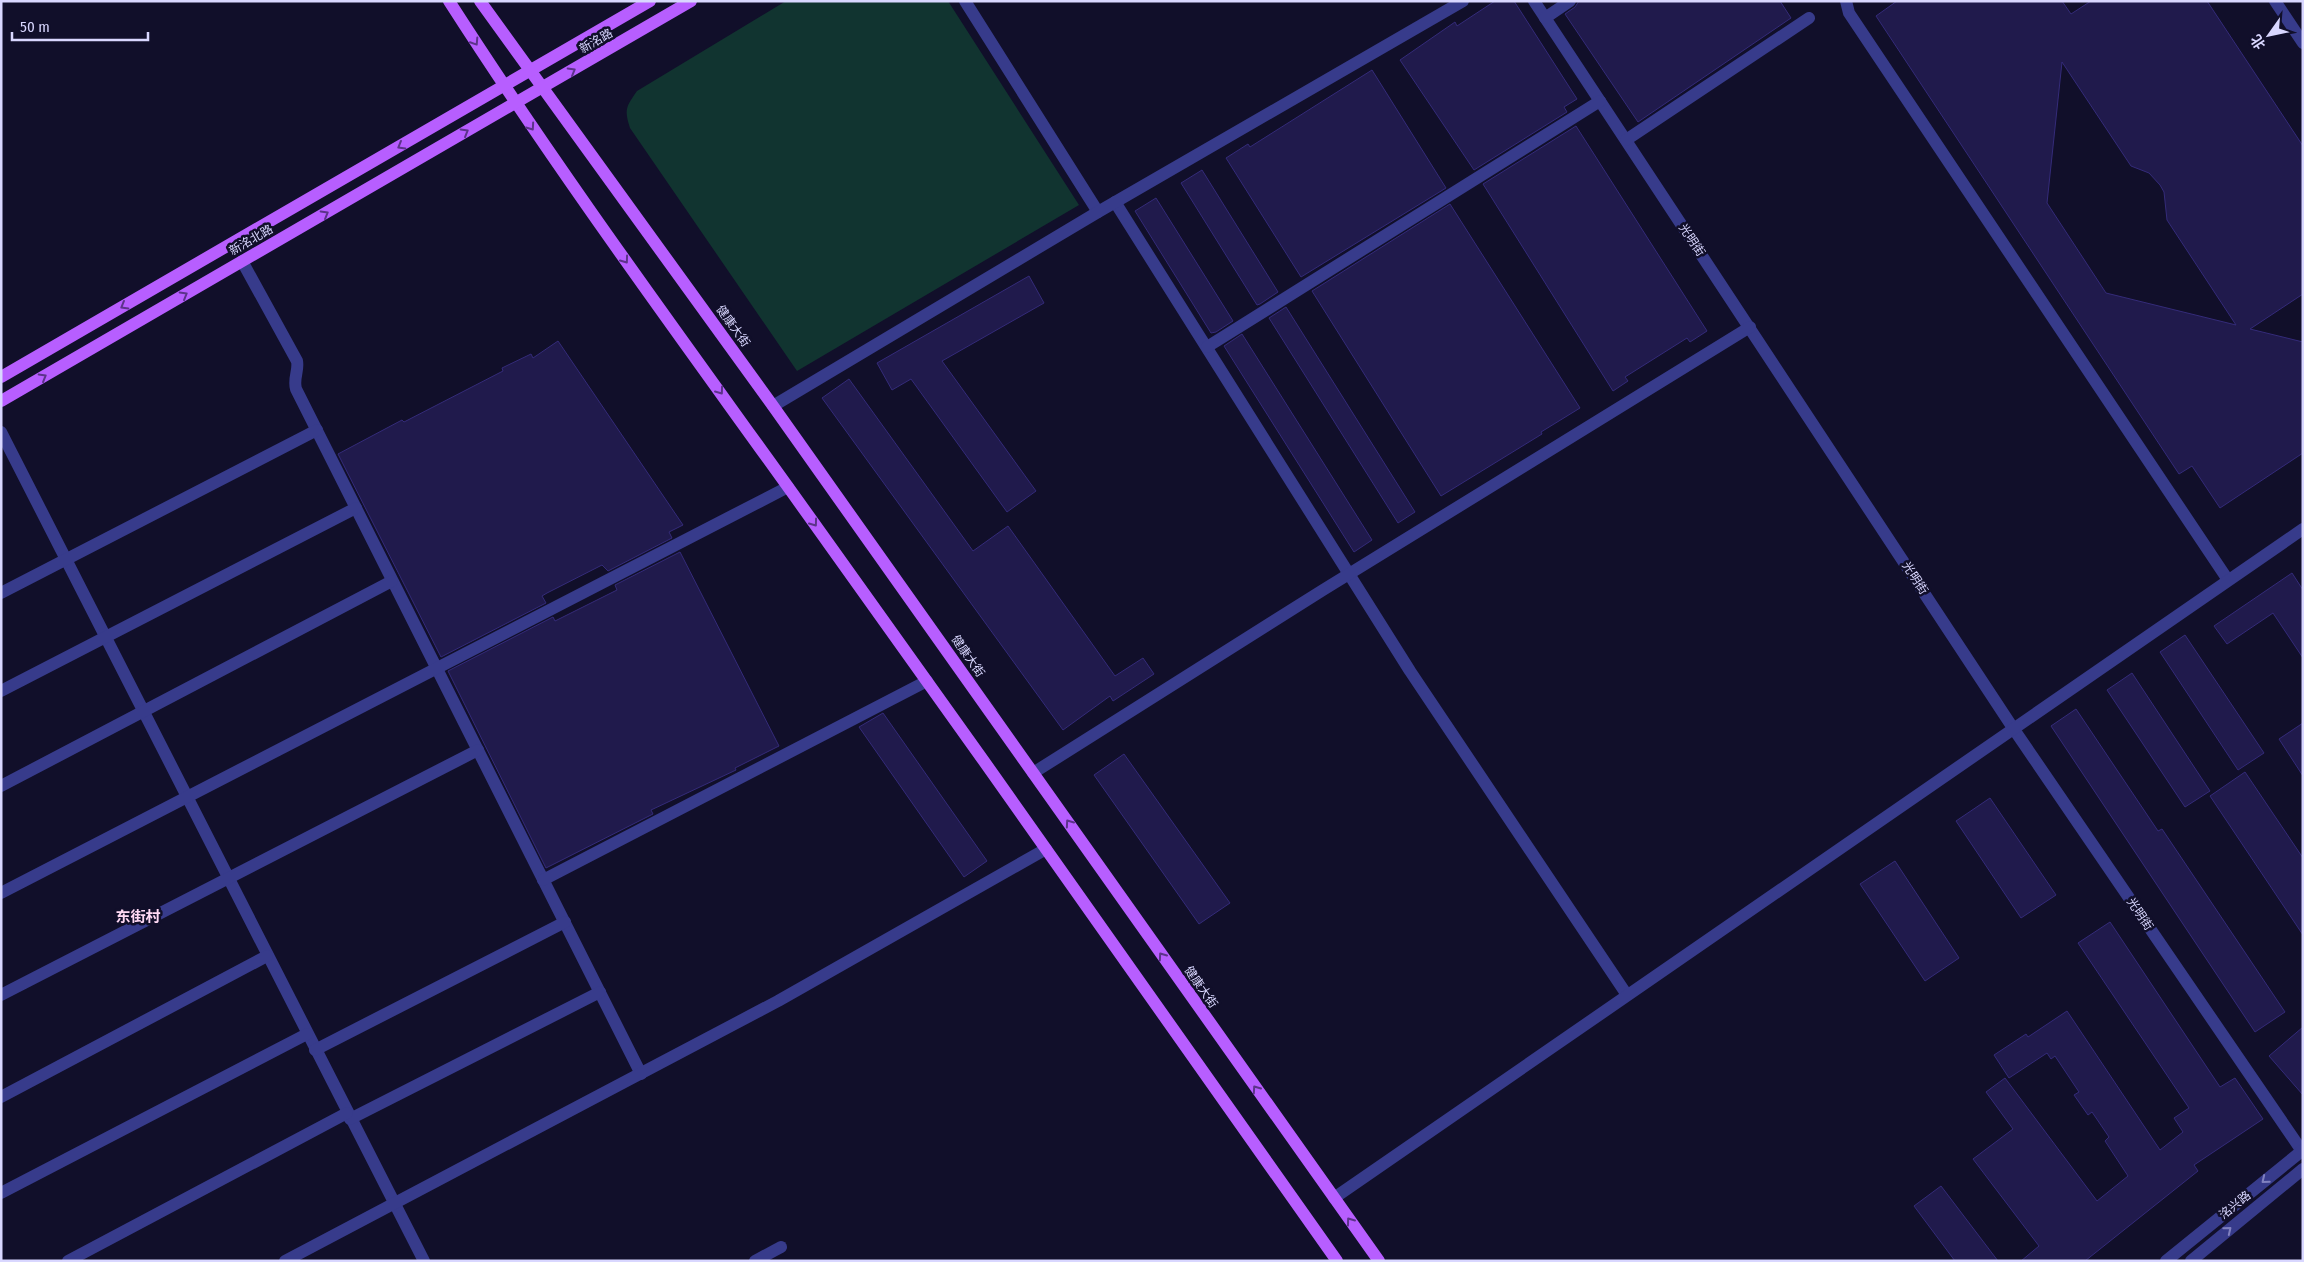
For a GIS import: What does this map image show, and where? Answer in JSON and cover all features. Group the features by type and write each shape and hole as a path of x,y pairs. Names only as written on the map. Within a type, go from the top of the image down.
{"main road":[{"path":"449,1 515,104 1046,848 1337,1261"},
{"name":"健康大街","path":"480,1 773,406 1379,1261"},
{"name":"新洺路","path":"504,86 650,1"},
{"name":"新洺路","path":"515,104 691,1"},
{"name":"新洺北路","path":"1,377 504,86"},
{"name":"新洺北路","path":"1,401 515,104"}],"street":[{"path":"965,1 1098,212"},
{"path":"773,406 1115,202 1463,1"},
{"name":"光明街","path":"1534,1 1750,326 2013,728 2302,1150"},
{"path":"1545,18 1570,1"},
{"path":"1846,1 1849,13 2228,580"},
{"path":"2275,1 2303,43"},
{"path":"1626,140 1809,18"},
{"path":"1207,347 1600,101"},
{"path":"1115,202 1410,671 1627,995"},
{"path":"242,261 297,361 299,368 294,380 296,389 316,430 641,1074"},
{"path":"1033,773 1750,326"},
{"path":"1,593 316,430"},
{"path":"1,432 348,1116 424,1261"},
{"path":"1,894 186,796 788,487"},
{"path":"1,691 356,508"},
{"path":"1334,1198 2303,529"},
{"path":"1,786 392,581"},
{"path":"543,880 927,681"},
{"path":"1,995 478,750"},
{"path":"285,1261 778,1001 1046,848"},
{"path":"315,1050 565,922"},
{"path":"1,1097 267,956"},
{"path":"68,1261 348,1116 600,992"},
{"path":"1,1193 307,1034"},
{"name":"洺兴路","path":"2166,1261 2302,1150"},
{"name":"洺兴路","path":"2190,1261 2303,1169"},
{"path":"755,1261 781,1247"}],"green space":[{"path":"786,1 948,1 1079,205 797,371 630,128 627,116 628,105 637,91"}],"building":[{"path":"1495,1 1514,1 1577,99 1564,107 1567,112 1474,170 1400,60 1455,22 1457,26"},
{"path":"1579,1 1780,1 1791,18 1638,122 1565,14 1575,7"},
{"path":"1897,1 2062,1 2071,14 2091,1 2207,1 2303,146 2303,294 2250,329 2303,342 2303,453 2220,508 2192,466 2179,474 1876,16","holes":["2062,62 2131,166 2149,173 2160,185 2164,192 2167,220 2236,325 2106,293 2047,203"]},
{"path":"1372,70 1446,188 1301,277 1226,158 1248,144 1250,147"},
{"path":"1576,126 1707,331 1690,342 1687,338 1625,377 1628,381 1613,391 1483,184"},
{"path":"1202,170 1278,292 1260,304 1257,305 1181,183"},
{"path":"1156,198 1233,321 1216,332 1211,333 1135,211"},
{"path":"1450,204 1580,408 1541,432 1542,434 1441,496 1312,291"},
{"path":"1029,276 1044,303 942,361 1036,491 1007,512 911,379 892,390 877,363"},
{"path":"1286,307 1415,512 1398,523 1269,318"},
{"path":"1242,334 1372,540 1354,552 1224,346"},
{"path":"558,341 683,525 669,532 672,538 608,571 602,565 547,593 542,596 546,603 441,657 338,454 402,420 404,422 503,371 502,368 531,354 533,358"},
{"path":"849,379 973,551 1008,526 1115,676 1143,658 1154,674 1113,701 1110,696 1063,730 822,398"},
{"path":"680,552 779,746 735,768 736,770 651,810 653,814 546,868 448,671 553,617 555,621 617,590 615,585"},
{"path":"2292,573 2303,590 2303,658 2273,613 2227,644 2214,626"},
{"path":"2185,635 2264,753 2238,770 2160,652"},
{"path":"2132,673 2210,791 2185,807 2107,690"},
{"path":"2076,709 2158,831 2162,829 2285,1012 2255,1032 2051,726"},
{"path":"883,713 987,861 964,877 859,727"},
{"path":"2303,723 2303,776 2279,739"},
{"path":"1124,754 1230,903 1199,924 1094,775"},
{"path":"2245,772 2303,858 2303,935 2210,796"},
{"path":"1990,798 2056,895 2021,918 1956,821"},
{"path":"1895,861 1959,958 1925,981 1860,884"},
{"path":"2110,922 2220,1087 2235,1078 2263,1119 2194,1165 2198,1171 2085,1261 2021,1261 2039,1246 1973,1159 2013,1129 1986,1092 2005,1078 2097,1201 2128,1176 2105,1141 2109,1137 2092,1112 2088,1115 2074,1095 2079,1092 2055,1056 2051,1059 2047,1053 2009,1078 1994,1055 2026,1034 2028,1037 2067,1011 2160,1150 2183,1132 2174,1118 2189,1108 2078,943"},
{"path":"2303,1027 2303,1095 2269,1056"},
{"path":"1941,1186 1998,1261 1955,1261 1914,1206"}],"district":[{"name":"东街村","path":"138,917"}]}
